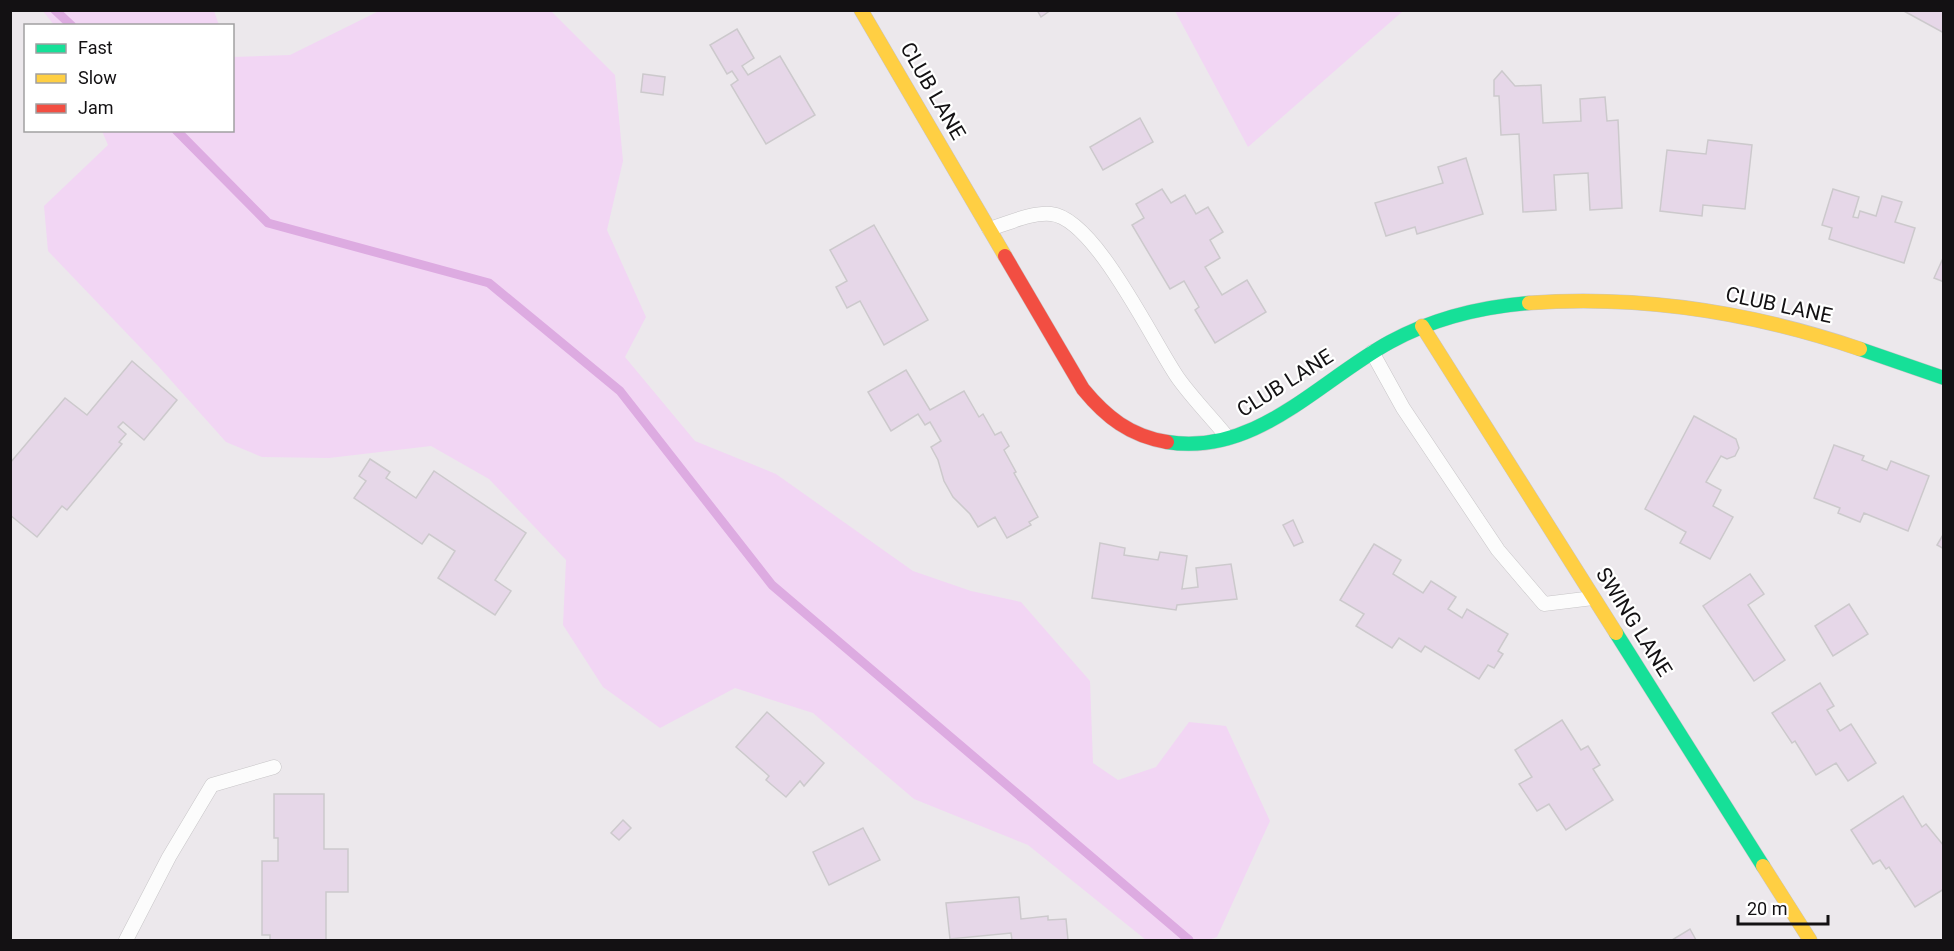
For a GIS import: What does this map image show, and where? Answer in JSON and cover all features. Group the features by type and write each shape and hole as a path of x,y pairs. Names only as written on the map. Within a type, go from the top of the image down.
{"street":[{"name":"CLUB LANE","path":"861,10 1083,389 1107,416 1142,437 1184,445 1205,444 1239,436 1278,417 1372,352 1422,326 1466,312 1503,305 1588,301 1663,305 1756,319 1832,338 1944,378"},
{"name":"SWING LANE","path":"1422,326 1810,940"}],"lane":[{"path":"989,229 1037,214 1052,214 1068,219 1113,269 1179,380 1229,438"},
{"path":"1372,352 1403,408 1498,550 1544,604 1594,598"},
{"path":"126,940 169,856 212,785 274,767"}],"shaded area":[{"path":"381,10 551,11 615,75 623,161 607,230 646,317 625,357 695,441 776,474 913,571 971,591 1021,602 1090,681 1093,763 1118,780 1156,767 1189,722 1226,726 1270,821 1217,937 1208,940 1146,940 1028,845 914,799 813,713 735,688 660,728 603,687 563,625 566,560 489,479 431,446 329,458 262,457 226,442 159,367 48,251 44,206 108,145 102,132 234,132 234,57 290,55"},
{"path":"43,11 214,11 219,24 53,24"},
{"path":"1175,11 1403,11 1248,147"}],"building":[{"path":"1037,10 1051,10 1041,17"},
{"path":"1902,10 1944,10 1944,33"},
{"path":"737,29 754,58 742,66 748,75 780,56 815,115 766,144 731,85 738,80 732,71 727,74 710,45"},
{"path":"1502,71 1515,86 1541,85 1543,123 1581,121 1580,99 1605,97 1607,121 1618,120 1622,208 1590,210 1588,173 1554,175 1556,210 1523,212 1519,134 1501,135 1499,96 1494,96 1494,80"},
{"path":"643,74 665,77 663,95 641,92"},
{"path":"1140,118 1153,142 1103,170 1090,147"},
{"path":"1708,140 1752,145 1745,209 1703,205 1702,216 1660,211 1667,150 1706,154"},
{"path":"1466,158 1483,214 1417,234 1415,227 1386,236 1375,203 1443,183 1438,167"},
{"path":"1162,189 1171,203 1185,195 1196,214 1208,207 1223,232 1210,240 1220,258 1205,267 1222,295 1247,280 1266,312 1215,343 1195,310 1199,307 1184,281 1170,289 1132,225 1144,218 1136,204"},
{"path":"1833,189 1859,197 1853,217 1858,218 1860,211 1876,216 1882,196 1902,202 1895,222 1915,228 1904,263 1829,239 1832,228 1822,225"},
{"path":"874,225 928,320 884,345 860,301 847,308 836,287 847,281 830,250"},
{"path":"1944,256 1944,282 1934,278"},
{"path":"132,361 177,400 144,440 123,422 118,427 126,434 119,442 122,444 67,510 62,506 37,537 10,515 10,463 65,398 87,415"},
{"path":"906,370 930,410 964,391 979,417 983,414 995,435 1001,432 1009,446 1004,450 1016,472 1014,473 1038,517 1029,522 1031,525 1007,538 995,517 978,527 970,514 953,497 944,481 938,460 931,447 941,441 930,422 925,425 918,414 891,431 868,392"},
{"path":"1694,416 1736,439 1739,448 1735,456 1727,459 1721,456 1706,482 1721,490 1713,506 1733,517 1710,559 1680,543 1686,532 1645,509"},
{"path":"1834,445 1864,456 1862,460 1887,470 1891,461 1929,476 1908,531 1864,513 1860,522 1838,513 1840,508 1814,498"},
{"path":"370,459 390,472 386,478 416,498 434,471 526,533 495,580 511,591 495,615 438,578 455,551 429,534 422,544 354,498 366,481 359,476"},
{"path":"1293,520 1303,542 1294,546 1283,525"},
{"path":"1944,533 1944,549 1937,545"},
{"path":"1100,543 1125,548 1124,555 1158,560 1160,552 1187,556 1182,589 1198,587 1196,568 1231,564 1237,599 1177,605 1176,610 1092,598"},
{"path":"1374,544 1401,560 1393,574 1423,593 1431,581 1456,597 1448,609 1462,618 1467,609 1508,634 1498,651 1503,654 1494,668 1488,665 1479,679 1425,646 1421,652 1399,638 1392,648 1356,626 1364,614 1340,600"},
{"path":"1750,574 1764,594 1748,605 1785,660 1754,681 1703,606"},
{"path":"1849,604 1868,634 1833,656 1815,626"},
{"path":"1820,683 1834,706 1827,710 1840,731 1851,724 1876,763 1848,781 1836,763 1816,775 1795,741 1792,743 1772,713"},
{"path":"767,712 824,763 804,786 800,781 786,797 766,780 769,776 736,747"},
{"path":"1562,720 1581,750 1588,746 1600,765 1593,769 1613,800 1566,830 1549,804 1537,811 1519,784 1532,777 1515,750"},
{"path":"274,794 324,794 324,849 348,849 348,892 326,892 326,940 270,940 270,935 262,935 262,861 278,861 278,838 274,838"},
{"path":"1903,796 1922,827 1926,824 1944,846 1944,889 1915,907 1889,867 1886,869 1880,860 1873,864 1851,830"},
{"path":"623,820 631,828 619,840 611,833"},
{"path":"863,828 880,860 829,885 813,852"},
{"path":"1019,897 1021,919 1048,916 1048,920 1066,919 1068,940 1012,940 1011,933 950,939 946,903"},
{"path":"1690,929 1696,940 1672,940"}],"waterway":[{"path":"55,10 70,24"},
{"path":"178,132 268,223 489,283 620,391 772,585 1189,940"}],"traffic: fast":[{"path":"1167,442 1199,444 1229,438 1258,427 1285,412 1390,342 1423,326 1493,307 1529,303"},
{"path":"1860,349 1944,378"},
{"path":"1616,633 1763,866"}],"traffic: slow":[{"path":"861,10 1005,256"},
{"path":"1529,303 1613,302 1697,310 1779,326 1860,349"},
{"path":"1422,326 1616,633"},
{"path":"1763,866 1810,940"}],"traffic: jam":[{"path":"1005,256 1083,389 1120,424 1142,435 1167,442"}]}
